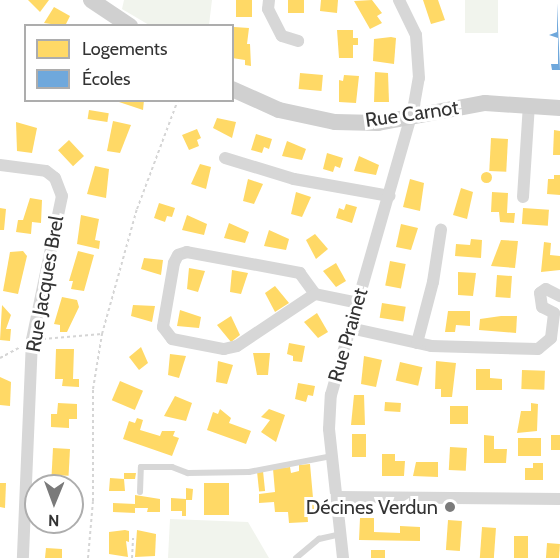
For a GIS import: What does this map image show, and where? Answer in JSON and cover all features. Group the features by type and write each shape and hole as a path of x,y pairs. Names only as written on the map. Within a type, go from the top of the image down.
{"street":[{"path":"92,0 127,24"},
{"path":"269,0 268,9 282,36 298,41"},
{"name":"Rue Prainet","path":"343,558 332,456 331,395 412,118 418,54 416,35 399,0"},
{"name":"Rue Carnot","path":"234,90 279,110 335,122 378,123 485,104 529,104 560,108"},
{"path":"523,196 529,104"},
{"path":"225,158 294,179 389,196"},
{"name":"Rue Jacques Brel","path":"0,165 46,171 55,178 62,196 32,340 23,558"},
{"path":"417,343 441,230"},
{"path":"315,294 237,346 224,349 172,339 163,327 174,263 178,255 187,252 300,273 315,294 358,303"},
{"path":"350,328 417,343 538,349 551,338 557,311 542,307 540,292 546,289 560,296"},
{"path":"337,497 560,499"}],"lane":[{"path":"140,492 141,467 172,467 188,473 249,472 332,456"},
{"path":"296,558 319,539 340,534"}],"path":[{"path":"88,558 93,501 93,389 102,334 137,210 177,102"},
{"path":"0,358 32,340 102,334"},
{"path":"132,558 133,538"}],"shaded area":[{"path":"124,0 212,0 209,24 147,24 122,9"},
{"path":"465,0 498,0 498,33 465,33"},
{"path":"170,519 248,522 269,558 168,558"}],"building: Logements":[{"path":"28,0 49,0 40,12"},
{"path":"236,0 252,0 252,17 236,17"},
{"path":"288,0 304,0 304,13 288,13"},
{"path":"321,0 338,0 337,13 320,11"},
{"path":"372,0 382,13 377,16 382,23 370,29 354,1"},
{"path":"423,0 438,0 445,20 431,24"},
{"path":"54,7 70,16 66,24 44,23"},
{"path":"234,27 249,28 247,44 250,44 251,66 245,65 245,60 234,58"},
{"path":"337,30 353,30 353,38 358,38 358,45 353,45 353,58 339,58"},
{"path":"396,38 394,64 373,61 374,39"},
{"path":"375,72 388,73 389,102 374,102"},
{"path":"300,73 323,75 322,91 299,89"},
{"path":"344,75 359,76 356,103 339,102 339,80 343,81"},
{"path":"119,102 144,102 143,110"},
{"path":"89,110 109,113 107,122 88,119"},
{"path":"217,118 236,122 232,138 213,128"},
{"path":"113,121 131,125 120,153 107,151"},
{"path":"16,122 37,128 32,153 17,151"},
{"path":"197,129 201,138 197,140 199,146 189,150 182,135"},
{"path":"554,130 560,131 560,155 553,155"},
{"path":"256,134 272,139 269,149 264,147 262,153 251,150"},
{"path":"491,138 508,139 506,172 489,171"},
{"path":"69,140 84,156 73,166 58,150"},
{"path":"287,141 306,149 302,160 282,156"},
{"path":"327,153 343,158 340,168 335,166 333,172 323,169"},
{"path":"359,156 379,165 376,175 354,171"},
{"path":"200,164 211,167 206,189 191,184"},
{"path":"95,166 109,169 106,198 87,194"},
{"path":"486,172 490,173 490,181 486,182 482,181 481,177 482,173"},
{"path":"554,175 560,175 560,195 547,194 548,179 554,179"},
{"path":"248,179 263,184 254,204 243,201"},
{"path":"410,179 424,183 420,211 403,207"},
{"path":"461,188 473,192 467,219 453,215"},
{"path":"296,192 311,197 302,217 291,214"},
{"path":"492,192 508,193 507,213 515,213 514,223 500,222 499,212 491,212"},
{"path":"30,198 42,200 41,223 32,222 31,234 16,232 18,220 23,220"},
{"path":"159,203 175,208 172,217 167,216 165,222 154,218"},
{"path":"346,204 357,207 352,223 336,218 339,208 344,210"},
{"path":"0,208 6,209 4,230 0,230"},
{"path":"523,208 549,210 548,226 522,224"},
{"path":"81,215 99,219 95,240 100,241 99,249 77,244"},
{"path":"187,215 207,224 204,235 182,230"},
{"path":"229,223 249,232 245,243 224,238"},
{"path":"401,224 418,228 411,250 396,247"},
{"path":"269,230 289,239 286,250 264,246"},
{"path":"315,234 328,249 316,259 306,240"},
{"path":"471,239 482,240 481,258 455,256 456,244 470,245"},
{"path":"501,240 518,241 515,268 491,266"},
{"path":"544,242 551,243 550,255 560,256 560,270 541,272"},
{"path":"23,251 27,256 18,294 3,291 10,252"},
{"path":"78,251 94,255 84,291 71,289 73,281 69,281"},
{"path":"144,258 163,260 161,275 141,269"},
{"path":"390,261 406,264 401,289 385,286"},
{"path":"336,263 346,281 336,287 323,271"},
{"path":"189,268 205,271 198,292 187,289"},
{"path":"232,270 248,273 241,294 230,292"},
{"path":"458,272 476,273 473,296 458,295"},
{"path":"497,275 512,276 510,298 495,297"},
{"path":"275,286 289,303 275,312 265,293"},
{"path":"62,297 77,300 79,307 67,332 60,332 60,325 54,324"},
{"path":"382,303 406,307 403,322 380,318"},
{"path":"2,305 11,315 6,329 11,329 10,341 0,340"},
{"path":"133,305 155,306 152,322 131,316"},
{"path":"180,310 201,317 199,328 177,326"},
{"path":"448,311 470,311 470,326 456,325 455,332 445,332"},
{"path":"317,313 328,332 318,338 304,322"},
{"path":"231,316 240,335 231,342 217,325"},
{"path":"517,316 516,333 479,330 480,319"},
{"path":"289,343 305,346 302,362 293,361 293,356 287,354"},
{"path":"141,347 148,363 139,370 129,357"},
{"path":"56,349 74,349 73,379 79,379 79,387 62,386 63,379 55,379"},
{"path":"253,353 270,353 268,375 257,375"},
{"path":"170,354 186,356 179,378 168,375"},
{"path":"364,356 382,360 376,387 361,384"},
{"path":"218,361 233,365 227,384 216,382"},
{"path":"436,361 456,363 452,397 441,397 441,389 435,389"},
{"path":"400,362 422,367 418,386 396,381"},
{"path":"476,369 490,369 490,378 502,379 502,390 476,390"},
{"path":"522,370 545,371 544,390 521,389"},
{"path":"0,377 11,382 10,406 0,405"},
{"path":"120,381 143,391 135,410 112,400"},
{"path":"298,383 315,386 313,396 308,395 306,402 295,399"},
{"path":"354,395 364,395 365,425 351,425"},
{"path":"175,396 192,403 186,421 164,416"},
{"path":"385,402 401,403 400,412 384,411"},
{"path":"58,403 77,404 77,419 69,419 69,428 51,427 51,414 57,414"},
{"path":"531,403 538,404 537,431 517,433 521,411 531,411"},
{"path":"450,406 468,406 468,424 450,424"},
{"path":"220,409 231,418 229,423 251,431 246,444 207,430 213,412 218,414"},
{"path":"269,409 285,415 276,442 261,432 270,420 261,417"},
{"path":"137,418 143,420 140,430 160,436 162,431 175,431 173,436 179,438 172,456 123,439 129,421 135,423"},
{"path":"352,434 366,434 366,457 352,457"},
{"path":"484,435 494,436 494,449 507,449 506,463 484,463"},
{"path":"551,435 560,435 560,450 551,450"},
{"path":"518,438 541,438 541,456 518,456"},
{"path":"450,447 467,448 466,471 449,470"},
{"path":"53,448 70,449 69,474 52,474"},
{"path":"382,454 395,454 395,461 405,461 404,476 382,476"},
{"path":"416,462 438,462 438,477 413,476"},
{"path":"533,463 543,463 543,480 525,480 525,468 533,468"},
{"path":"310,464 314,509 307,510 308,522 289,523 288,512 275,512 274,502 259,503 259,494 275,492 273,469 290,467 291,473 299,471 299,465"},
{"path":"263,471 265,491 259,492 257,472"},
{"path":"124,473 136,473 135,479 124,479"},
{"path":"110,478 124,479 125,491 109,491"},
{"path":"0,483 6,483 5,508 0,507"},
{"path":"204,483 229,483 229,515 204,515"},
{"path":"186,488 193,489 192,500 186,500 186,516 182,516 182,511 171,511 171,498 186,499"},
{"path":"135,495 160,499 160,512 147,512 148,508 135,508 135,513 113,512 113,503 135,504"},
{"path":"360,518 374,518 374,532 400,533 400,526 420,527 420,541 359,540"},
{"path":"448,520 462,521 460,551 446,550"},
{"path":"482,527 496,528 494,558 480,558"},
{"path":"137,530 156,534 155,556 135,557"},
{"path":"129,531 129,542 126,541 128,557 109,554 109,532"},
{"path":"514,536 528,536 528,558 514,558"},
{"path":"547,543 560,544 559,558 546,558"},
{"path":"46,548 62,549 62,558 45,558"},
{"path":"371,550 385,550 385,558 371,558"}],"building: Écoles":[{"path":"557,3 560,70 552,70 551,64 558,64 558,38 549,35 557,32"}],"place":[{"name":"Décines Verdun","path":"450,507"}]}
